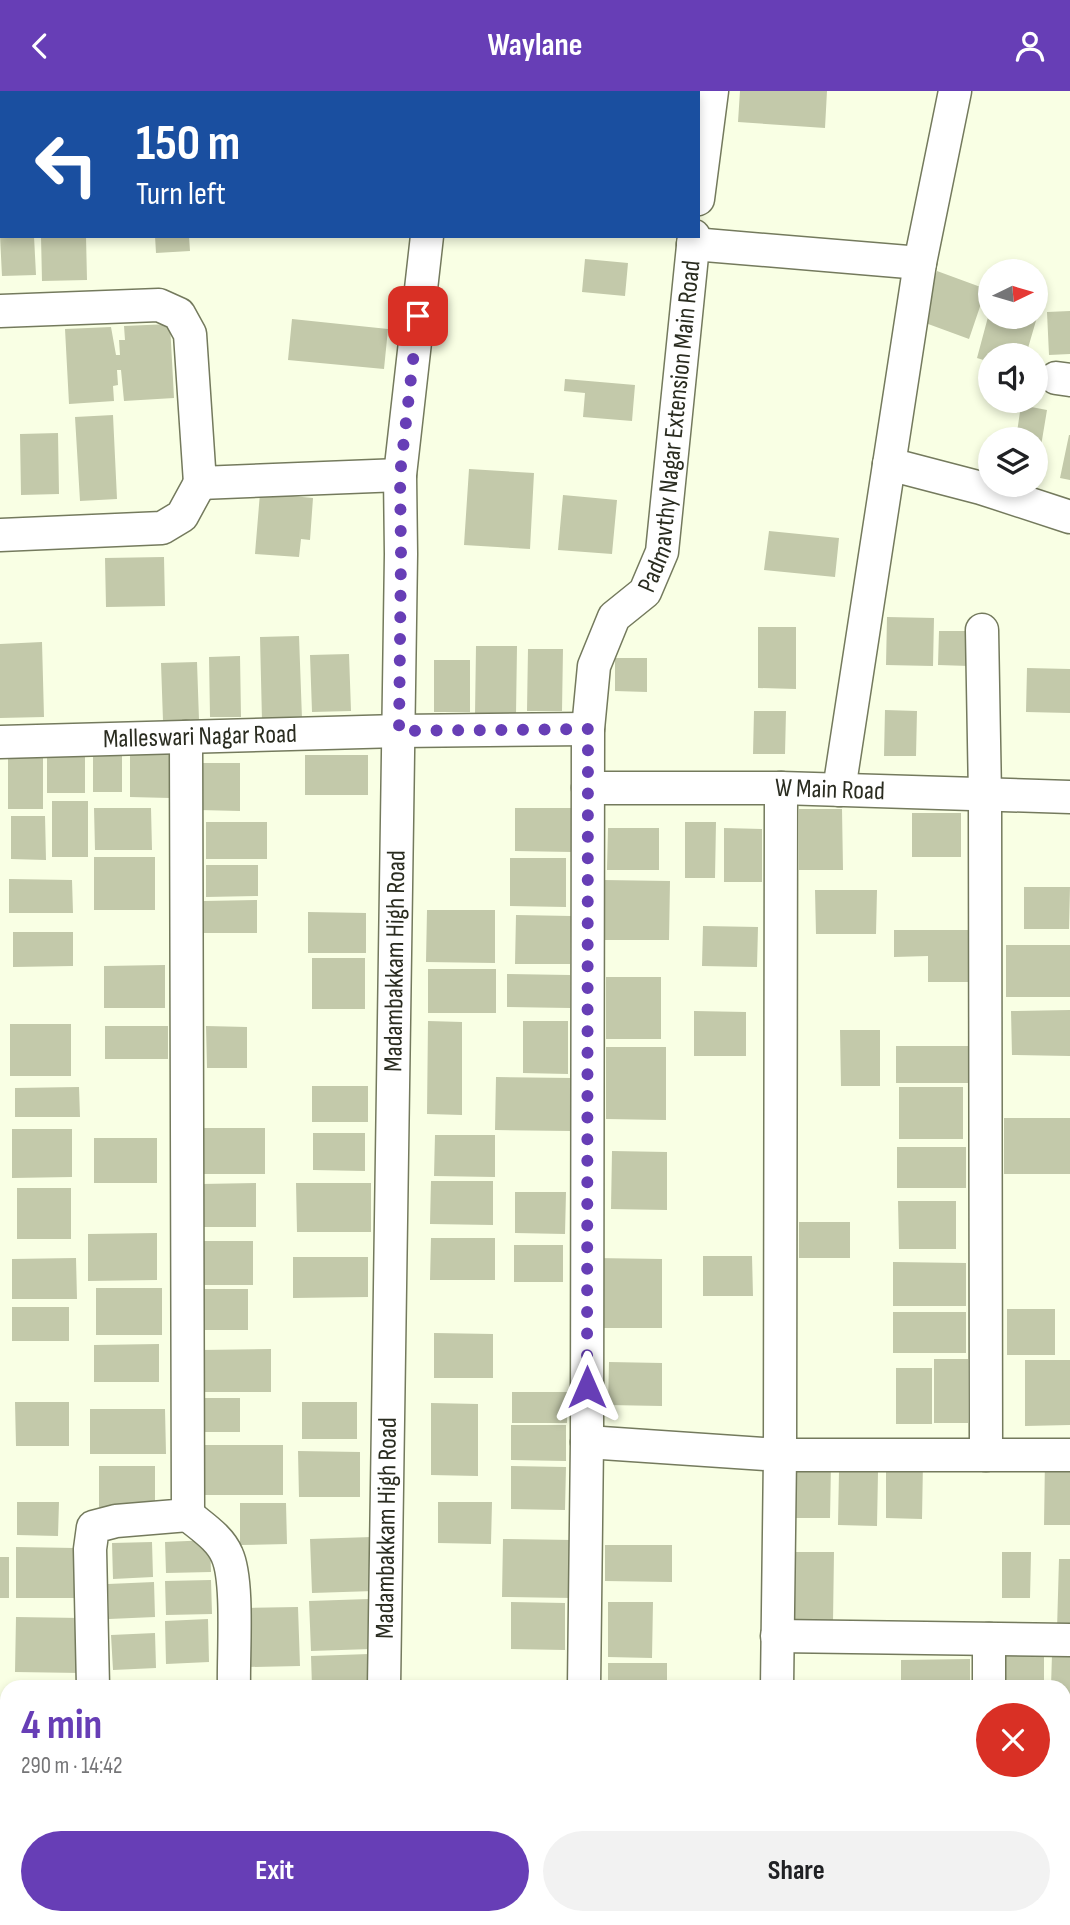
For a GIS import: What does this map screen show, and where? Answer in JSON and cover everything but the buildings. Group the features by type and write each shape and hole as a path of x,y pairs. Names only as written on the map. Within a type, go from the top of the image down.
{"street":[{"path":"700,184 712,91"},
{"path":"839,790 920,263 954,91"},
{"name":"Madambakkam High Road","path":"384,1680 399,731 400,475 426,238"},
{"path":"693,240 920,263"},
{"name":"Padmavthy Nagar Extension Main Road","path":"584,1680 588,729 594,666 614,617 645,592 662,552 693,240"},
{"path":"0,310 159,305 179,314 190,334 200,483 182,516 162,528 0,535"},
{"path":"889,464 981,488 1070,517"},
{"path":"200,483 400,475"},
{"path":"982,630 985,796 986,1455"},
{"name":"Malleswari Nagar Road","path":"0,742 399,731 588,729"},
{"path":"186,737 188,1515"},
{"path":"777,1680 781,787"},
{"name":"W Main Road","path":"587,788 781,787 1070,797"},
{"path":"587,1442 780,1455 1070,1455"},
{"path":"93,1680 90,1549 93,1527 116,1521 188,1515 217,1540 227,1554 233,1577 234,1680"},
{"path":"778,1636 1070,1640"},
{"path":"989,1639 989,1680"}],"route":[{"path":"418,316 400,475 399,731 588,729 587,1387"}]}
